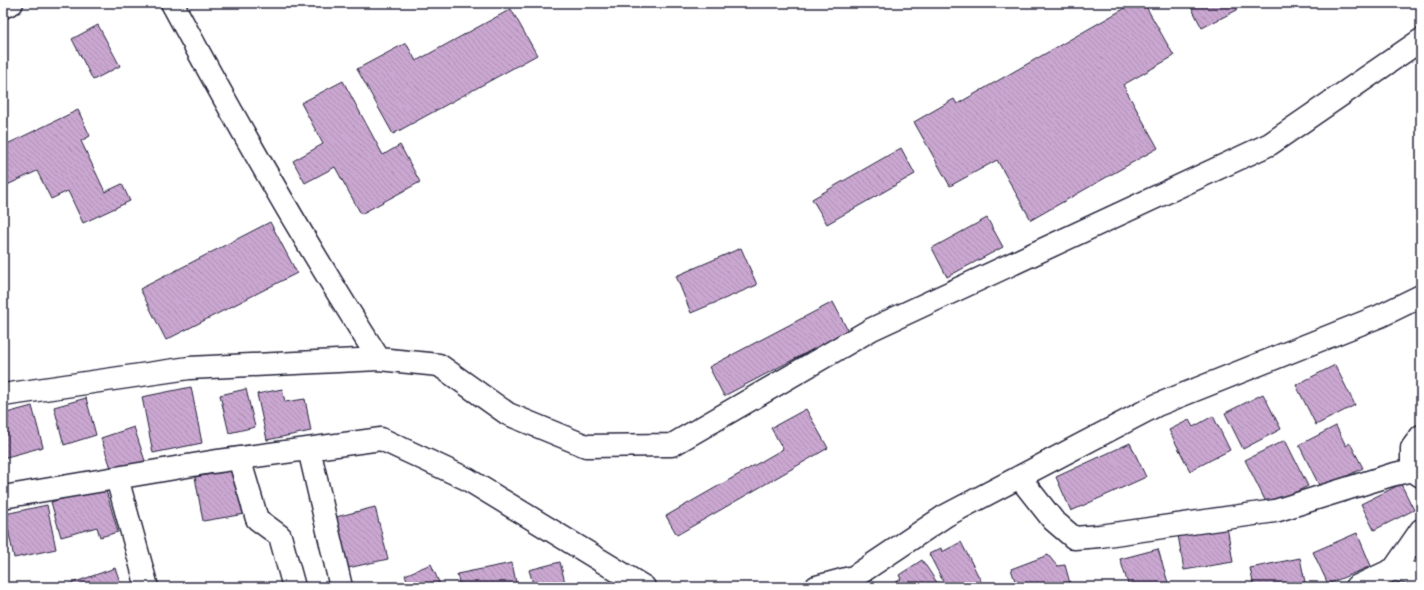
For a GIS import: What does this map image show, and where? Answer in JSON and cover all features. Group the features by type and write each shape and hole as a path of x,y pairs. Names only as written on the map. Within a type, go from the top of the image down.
{"street":[{"path":"3,7 12,3"},
{"path":"172,3 233,115 336,293 378,359"},
{"path":"3,395 189,368 378,359 439,365 508,414 586,446 672,446 872,329 1270,144 1421,40"},
{"path":"816,587 847,582 945,516 1157,404 1380,316 1421,296"},
{"path":"1019,477 1053,520 1074,538 1100,536 1275,511 1391,475 1417,473 1412,448 1421,436"},
{"path":"3,497 239,458 382,439 466,479 644,587"},
{"path":"309,449 341,587"},
{"path":"239,458 257,519 280,536 294,587"},
{"path":"117,478 147,587"},
{"path":"1356,587 1394,569 1421,530"},
{"path":"1394,569 1421,576"}],"building":[{"path":"1134,3 1144,3 1174,56 1123,85 1158,148 1031,220 997,160 950,186 914,122 954,99 957,104"},
{"path":"1189,3 1234,3 1237,10 1202,28"},
{"path":"511,9 537,55 393,134 357,69 406,43 416,61"},
{"path":"98,25 120,66 93,80 72,39"},
{"path":"343,81 383,155 400,145 420,182 361,214 335,167 305,183 293,161 323,144 301,103"},
{"path":"78,110 90,136 81,141 105,192 122,184 130,201 83,223 68,191 51,199 37,171 3,187 3,146"},
{"path":"901,148 915,174 827,224 812,199"},
{"path":"987,218 1003,247 947,277 932,248"},
{"path":"270,222 297,273 166,340 140,289"},
{"path":"741,248 757,285 691,313 676,276"},
{"path":"833,302 848,331 724,396 709,367"},
{"path":"1335,365 1355,405 1316,425 1296,385"},
{"path":"191,387 202,443 153,453 142,397"},
{"path":"246,389 255,427 229,433 220,395"},
{"path":"282,389 285,402 305,399 311,431 267,440 257,394"},
{"path":"1263,394 1281,429 1243,449 1225,413"},
{"path":"86,398 96,435 64,445 54,407"},
{"path":"32,406 43,447 3,458 3,414"},
{"path":"806,409 828,448 677,535 666,516 783,449 771,428"},
{"path":"1213,416 1230,450 1190,471 1169,430 1189,420 1193,427"},
{"path":"1336,426 1346,446 1350,443 1363,468 1321,489 1299,445"},
{"path":"134,427 145,461 112,471 101,438"},
{"path":"1285,440 1308,486 1268,506 1245,460"},
{"path":"1130,443 1146,477 1071,511 1056,477"},
{"path":"237,470 245,514 203,521 195,477"},
{"path":"1401,484 1414,510 1374,530 1361,504"},
{"path":"105,487 118,532 100,537 97,527 61,537 51,502"},
{"path":"47,505 56,549 14,558 5,514"},
{"path":"375,507 388,559 348,568 336,517"},
{"path":"1227,527 1233,562 1184,570 1178,535"},
{"path":"1357,533 1371,566 1328,584 1313,552"},
{"path":"961,542 984,587 946,587 929,554 941,548 942,552"},
{"path":"1158,549 1169,586 1129,587 1120,559"},
{"path":"1048,555 1057,566 1065,565 1071,587 1017,587 1011,569"},
{"path":"1300,558 1306,587 1254,587 1250,568"},
{"path":"922,560 940,587 889,587 901,579 899,575"},
{"path":"560,562 566,587 534,587 529,570"},
{"path":"512,563 517,587 460,587 457,574"},
{"path":"431,564 441,587 410,587 405,575"},
{"path":"115,568 122,587 61,587"}]}
